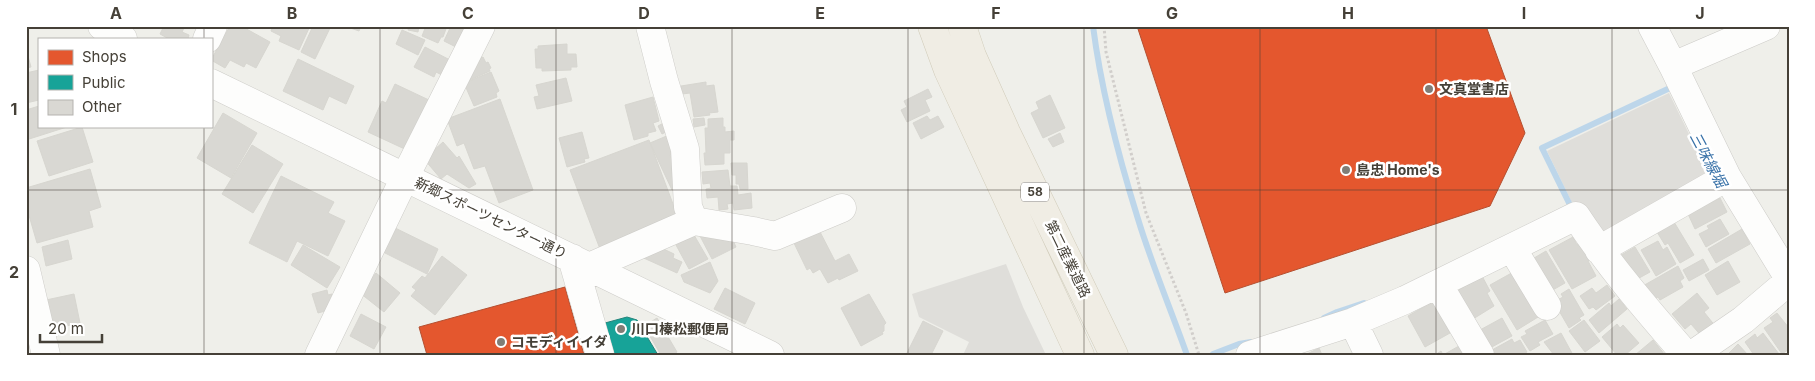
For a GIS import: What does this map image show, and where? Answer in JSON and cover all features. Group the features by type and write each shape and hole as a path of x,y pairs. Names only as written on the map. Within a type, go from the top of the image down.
{"main road":[{"name":"第二産業道路","path":"932,26 948,70 1080,355"},
{"name":"第二産業道路","path":"962,26 972,56 1006,132 1114,355"}],"street":[{"path":"102,26 121,38"},
{"path":"207,38 213,26"},
{"path":"319,355 405,177 482,26"},
{"path":"650,26 664,81 685,149 688,207 694,221"},
{"path":"1652,26 1674,66 1727,177 1785,272 1787,281 1743,320 1692,355"},
{"path":"1674,66 1759,28"},
{"name":"新郷スポーツセンター通り","path":"212,83 770,355"},
{"path":"1598,250 1727,177"},
{"path":"600,355 580,262 694,221 775,236 842,208"},
{"path":"1250,355 1353,322 1438,284 1576,216 1598,250 1632,293 1686,355"},
{"path":"1512,248 1547,306"},
{"path":"26,270 46,355"},
{"path":"1438,284 1480,355"},
{"path":"1353,322 1370,355"}],"path":[{"path":"1104,26 1106,52 1146,213 1186,313 1199,355"}],"shaded area":[{"path":"1669,93 1710,177 1606,234 1576,211 1547,151"},
{"path":"1006,264 1023,307 1046,355 963,355 969,342 919,317 912,294"}],"building: Shops":[{"name":"島忠 Home's","path":"1137,26 1486,26 1525,133 1490,206 1225,293"},
{"path":"565,287 584,355 427,355 419,327"}],"building: Public":[{"path":"627,317 637,320 658,355 613,355 605,323"}],"building: Other":[{"path":"164,26 185,26 182,32 189,35 188,38 167,38 160,34"},
{"path":"230,26 241,26 270,42 256,68 246,63 244,67 230,60 225,68 212,61"},
{"path":"273,26 310,26 299,50 279,41 281,36 271,31"},
{"path":"313,26 331,26 315,59 301,52"},
{"path":"345,26 361,26 359,31"},
{"path":"409,26 419,26 418,32 408,30"},
{"path":"426,26 447,26 443,37 441,37 438,43 422,36"},
{"path":"451,26 474,26 462,50 444,41"},
{"path":"402,30 425,40 418,55 396,44"},
{"path":"567,44 567,54 576,54 577,67 571,67 571,70 542,71 542,68 536,68 535,49 538,49 538,46"},
{"path":"425,47 450,60 442,75 436,72 434,77 414,67"},
{"path":"26,49 31,67 26,68"},
{"path":"483,57 491,68 489,69 490,71 465,82 475,60"},
{"path":"298,59 354,86 346,104 329,96 323,110 283,91"},
{"path":"38,70 38,100 26,103 26,73"},
{"path":"491,72 499,91 496,93 497,97 474,106 464,83"},
{"path":"566,78 572,101 537,109 534,97 539,96 536,85"},
{"path":"706,82 706,86 714,85 718,112 694,117 690,93 682,94 681,86"},
{"path":"395,84 431,101 409,151 368,132 382,101 386,103"},
{"path":"928,89 932,97 925,100 930,111 907,122 901,110 907,107 904,101"},
{"path":"1050,95 1065,128 1043,138 1031,113 1039,109 1036,102"},
{"path":"653,97 659,121 653,123 656,131 648,133 648,136 634,140 625,105"},
{"path":"500,99 533,190 499,203 485,166 474,169 464,143 457,146 447,119"},
{"path":"38,106 38,128 64,128 26,140 26,110"},
{"path":"223,113 257,133 231,178 197,158"},
{"path":"927,116 930,120 938,116 944,127 921,139 913,123"},
{"path":"704,118 705,125 694,127 693,119"},
{"path":"723,118 725,132 734,131 734,140 730,140 730,153 724,153 724,164 705,165 705,128 708,128 708,119"},
{"path":"669,120 674,128 662,134 658,126"},
{"path":"82,128 93,162 49,176 37,141"},
{"path":"582,132 589,158 584,159 585,162 567,167 559,138"},
{"path":"1060,133 1064,142 1053,147 1048,139"},
{"path":"669,135 676,152 670,155 680,176 678,188 672,190 650,143"},
{"path":"649,140 679,220 600,249 570,170"},
{"path":"443,142 457,158 459,156 476,184 469,188 447,174 441,179 424,159"},
{"path":"252,145 283,164 253,213 222,194"},
{"path":"731,163 747,163 748,189 740,189 739,184 736,184 736,175 732,175"},
{"path":"90,169 101,207 89,211 93,227 37,243 26,205 26,188"},
{"path":"728,170 730,186 737,186 738,195 751,193 752,208 734,210 733,203 727,204 728,209 719,210 718,197 707,198 706,189 711,188 710,183 703,184 702,172"},
{"path":"281,176 334,202 328,213 345,221 328,256 297,241 287,262 249,243"},
{"path":"1720,198 1727,212 1695,229 1688,214"},
{"path":"1720,219 1729,234 1706,247 1699,234 1709,229 1707,226"},
{"path":"1674,222 1694,255 1680,263 1668,243 1665,245 1657,232"},
{"path":"389,225 438,249 427,274 377,249"},
{"path":"818,228 835,261 849,254 858,271 828,283 820,269 813,273 810,268 807,270 793,241"},
{"path":"1742,229 1750,244 1716,263 1708,249"},
{"path":"730,234 736,247 712,259 700,236"},
{"path":"694,235 708,259 689,269 676,245"},
{"path":"1573,237 1577,245 1582,242 1592,259 1588,261 1596,276 1572,289 1549,250"},
{"path":"68,240 72,259 46,266 42,247"},
{"path":"1658,241 1663,250 1667,247 1676,264 1656,276 1641,250"},
{"path":"653,244 674,254 673,258 682,262 677,273 637,255"},
{"path":"303,245 340,267 327,288 291,265"},
{"path":"1635,247 1650,272 1632,282 1618,257"},
{"path":"1546,251 1565,283 1551,291 1529,261"},
{"path":"442,256 467,275 435,315 411,296 416,290 412,287 422,276 425,278"},
{"path":"1703,259 1709,270 1689,281 1683,270"},
{"path":"1728,261 1740,282 1717,295 1705,275"},
{"path":"710,262 718,281 710,293 684,282 681,275"},
{"path":"1678,266 1684,278 1680,281 1683,287 1660,300 1658,297 1649,302 1641,287"},
{"path":"1517,270 1543,314 1517,330 1490,285"},
{"path":"376,273 400,293 384,312 360,293"},
{"path":"1482,276 1490,291 1487,293 1494,306 1473,319 1457,291"},
{"path":"1607,285 1615,296 1596,310 1593,307 1589,309 1580,296 1592,288 1596,293"},
{"path":"725,288 755,303 745,324 714,309"},
{"path":"1569,289 1584,315 1579,318 1581,320 1569,328 1554,302 1563,297 1561,294"},
{"path":"327,290 328,295 332,294 334,302 332,309 318,313 312,294"},
{"path":"1697,293 1709,308 1704,312 1716,327 1703,338 1691,324 1685,329 1672,314"},
{"path":"74,294 80,323 52,329 46,300"},
{"path":"869,294 886,323 883,334 861,346 841,308"},
{"path":"1619,299 1627,309 1599,333 1589,320 1609,303 1611,306"},
{"path":"1433,302 1450,333 1425,347 1408,316"},
{"path":"1777,313 1789,328 1789,349 1782,354 1764,328 1773,322 1770,318"},
{"path":"361,314 386,327 374,349 350,336"},
{"path":"657,318 677,352 673,355 661,355 644,326"},
{"path":"1502,318 1512,336 1490,348 1480,330"},
{"path":"1545,320 1553,334 1538,342 1540,345 1530,351 1521,337 1527,334 1525,331"},
{"path":"1584,320 1600,341 1585,352 1569,331"},
{"path":"923,321 943,331 931,355 906,355"},
{"path":"1617,324 1620,328 1623,325 1639,343 1625,355 1617,355 1602,337"},
{"path":"1561,333 1573,355 1554,355 1544,342"},
{"path":"1763,333 1778,355 1754,355 1745,342 1755,334 1757,338"},
{"path":"1512,339 1514,343 1520,340 1527,352 1522,355 1495,355 1492,350"},
{"path":"1653,340 1665,355 1635,355"},
{"path":"1738,344 1748,355 1727,355"},
{"path":"1459,346 1464,355 1443,355"},
{"path":"1319,348 1322,355 1305,355"},
{"path":"1441,351 1443,355 1435,355"}],"waterway":[{"path":"1093,26 1111,123 1124,172 1149,253 1187,355"},
{"path":"1568,209 1571,207 1542,148 1672,87"},
{"path":"1324,318 1364,303"},
{"path":"1213,354 1239,344 1251,342"}],"place":[{"name":"文真堂書店","path":"1429,89"},
{"name":"島忠 Home's","path":"1346,170"},
{"name":"川口榛松郵便局","path":"621,329"},
{"name":"コモディイイダ","path":"501,342"}],"water label":[{"name":"三味線堀","path":"1708,160"}]}
